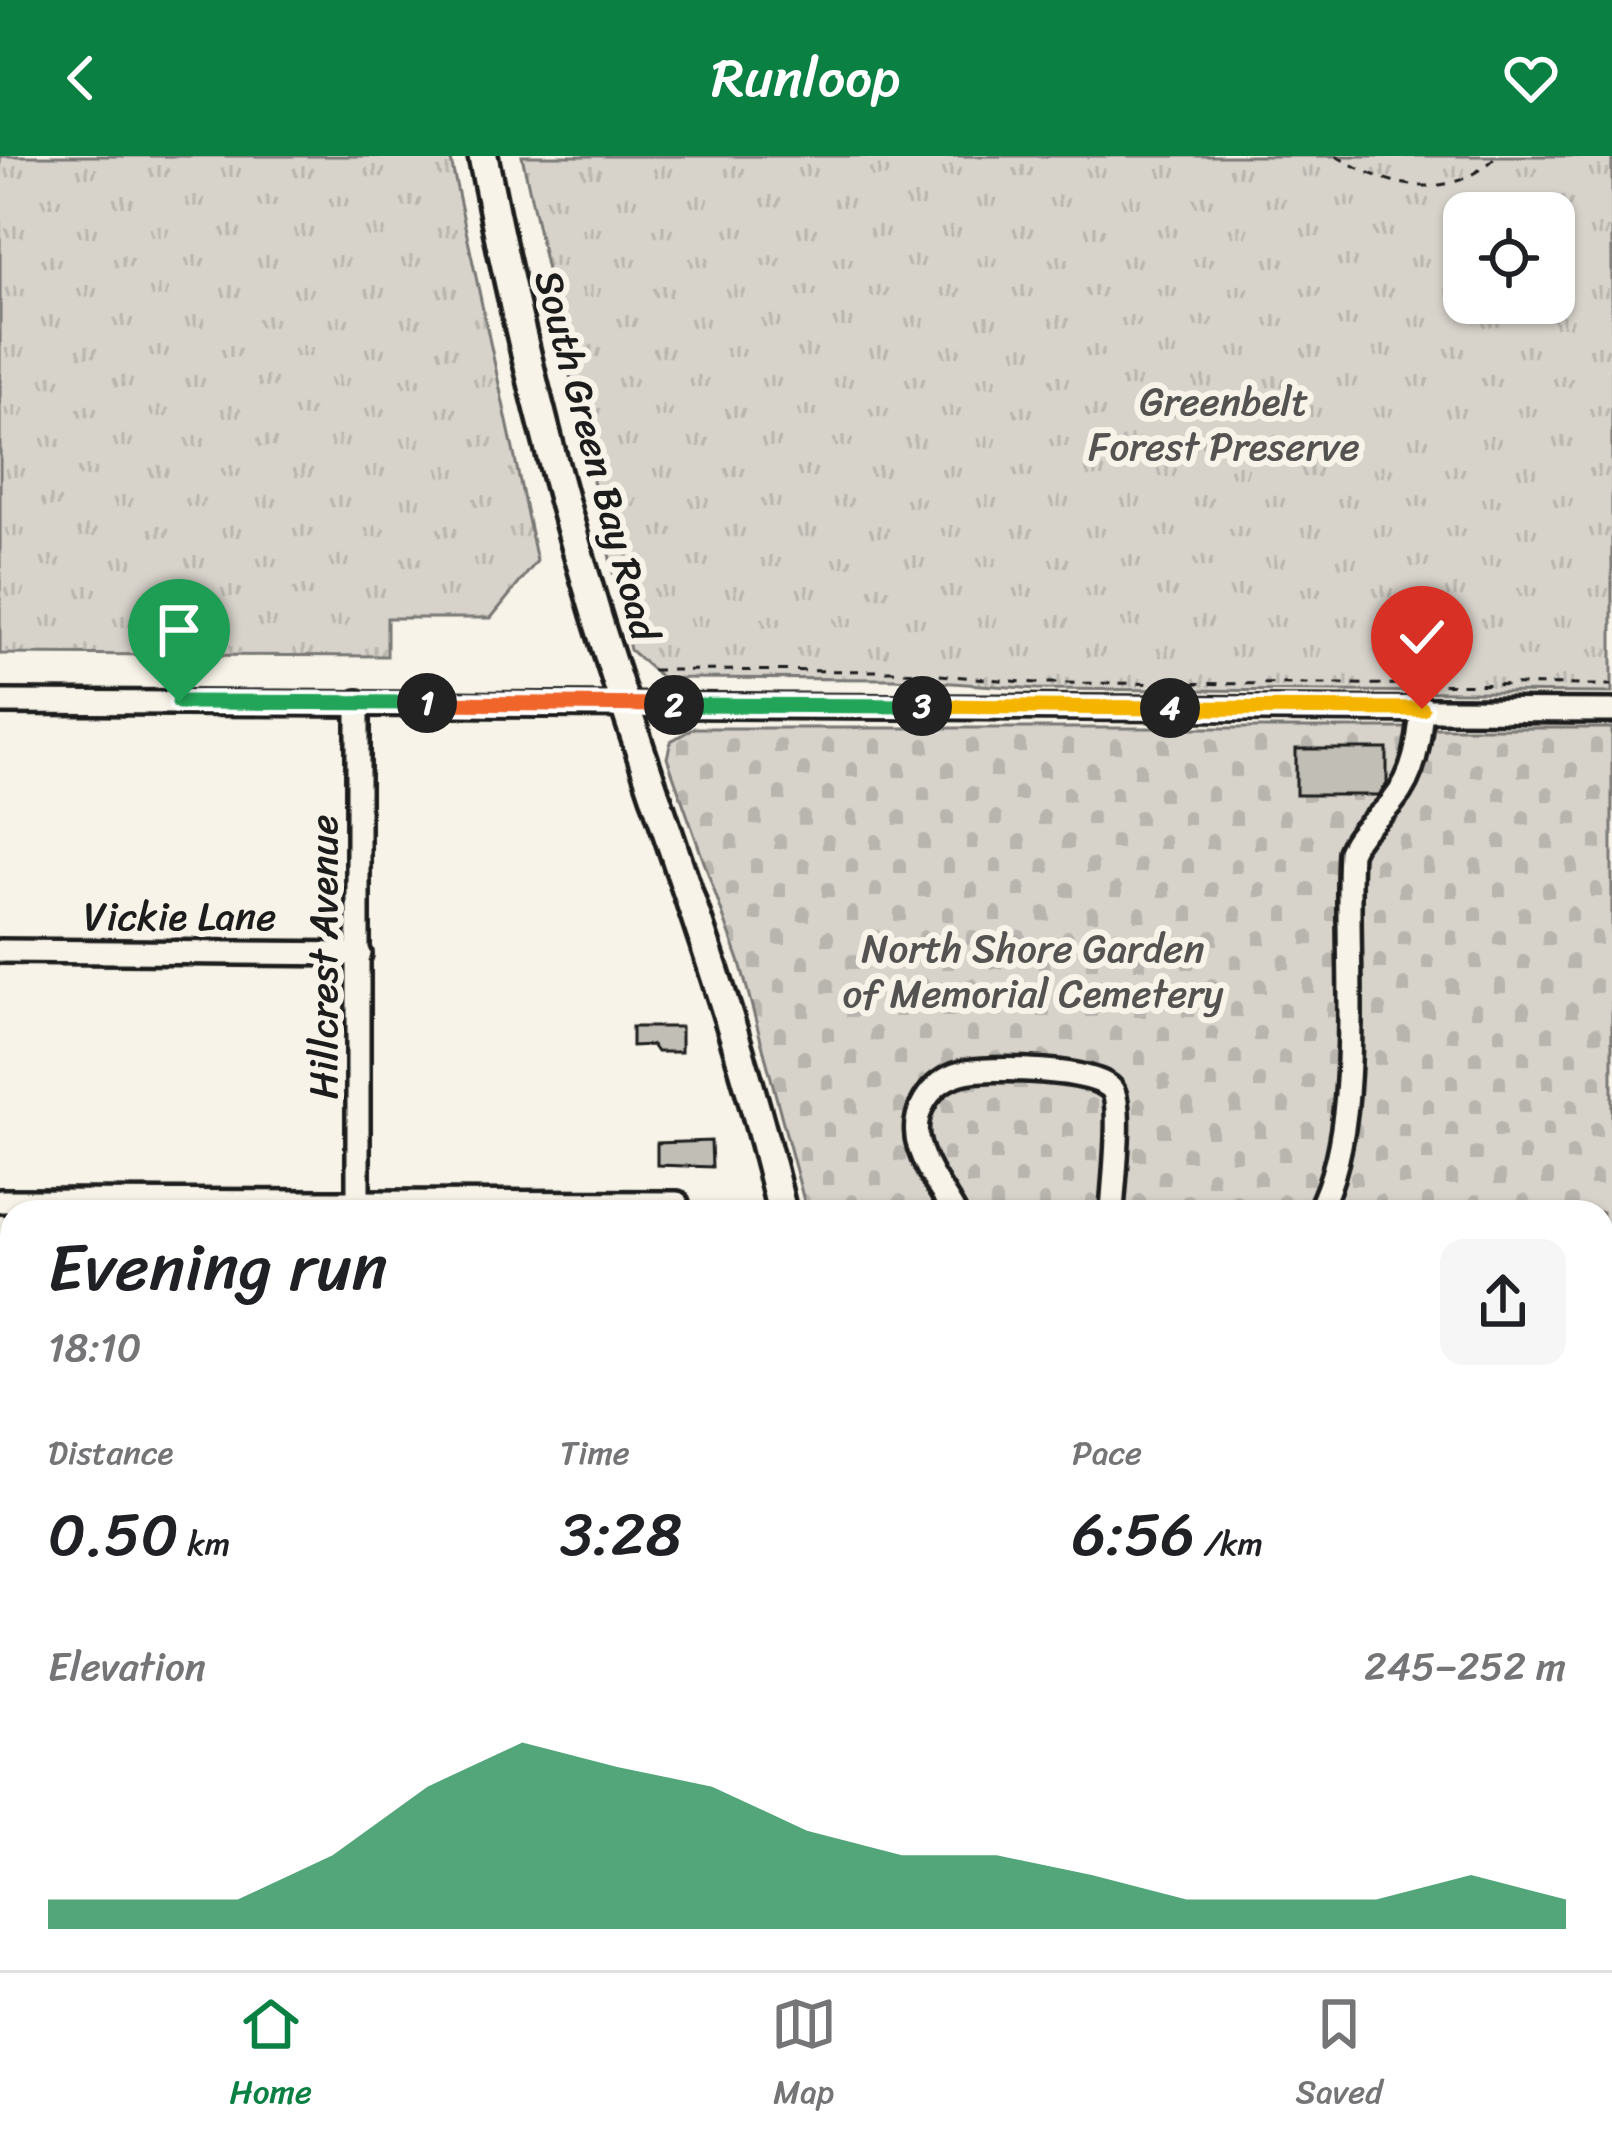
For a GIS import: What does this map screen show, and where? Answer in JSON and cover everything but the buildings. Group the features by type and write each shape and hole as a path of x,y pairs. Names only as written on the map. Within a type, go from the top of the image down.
{"main road":[{"name":"South Green Bay Road","path":"483,156 551,451 625,704 759,1113 779,1200"}],"street":[{"path":"0,701 1612,711"},
{"name":"Hillcrest Avenue","path":"358,702 358,1200"},
{"path":"1323,1200 1343,1139 1350,852 1358,835 1402,789 1419,740 1422,709"},
{"name":"Vickie Lane","path":"0,951 360,954"},
{"path":"947,1200 918,1146 917,1124 924,1101 938,1084 962,1072 980,1070 1083,1074 1111,1086 1117,1106 1113,1200"}],"path":[{"path":"1336,156 1371,176 1418,187 1465,179 1496,156"},
{"path":"652,670 891,671 1036,682 1612,685"}],"green space":[{"path":"0,156 450,156 537,561 491,618 387,618 387,656 0,654"},
{"name":"Greenbelt Forest Preserve","path":"522,156 1612,156 1612,693 1037,689 894,679 662,678 630,650"},
{"name":"North Shore Garden of Memorial Cemetery","path":"694,728 1612,728 1612,1200 804,1200 741,966 667,758 671,741"}],"route":[{"path":"179,702 1422,709"}]}
